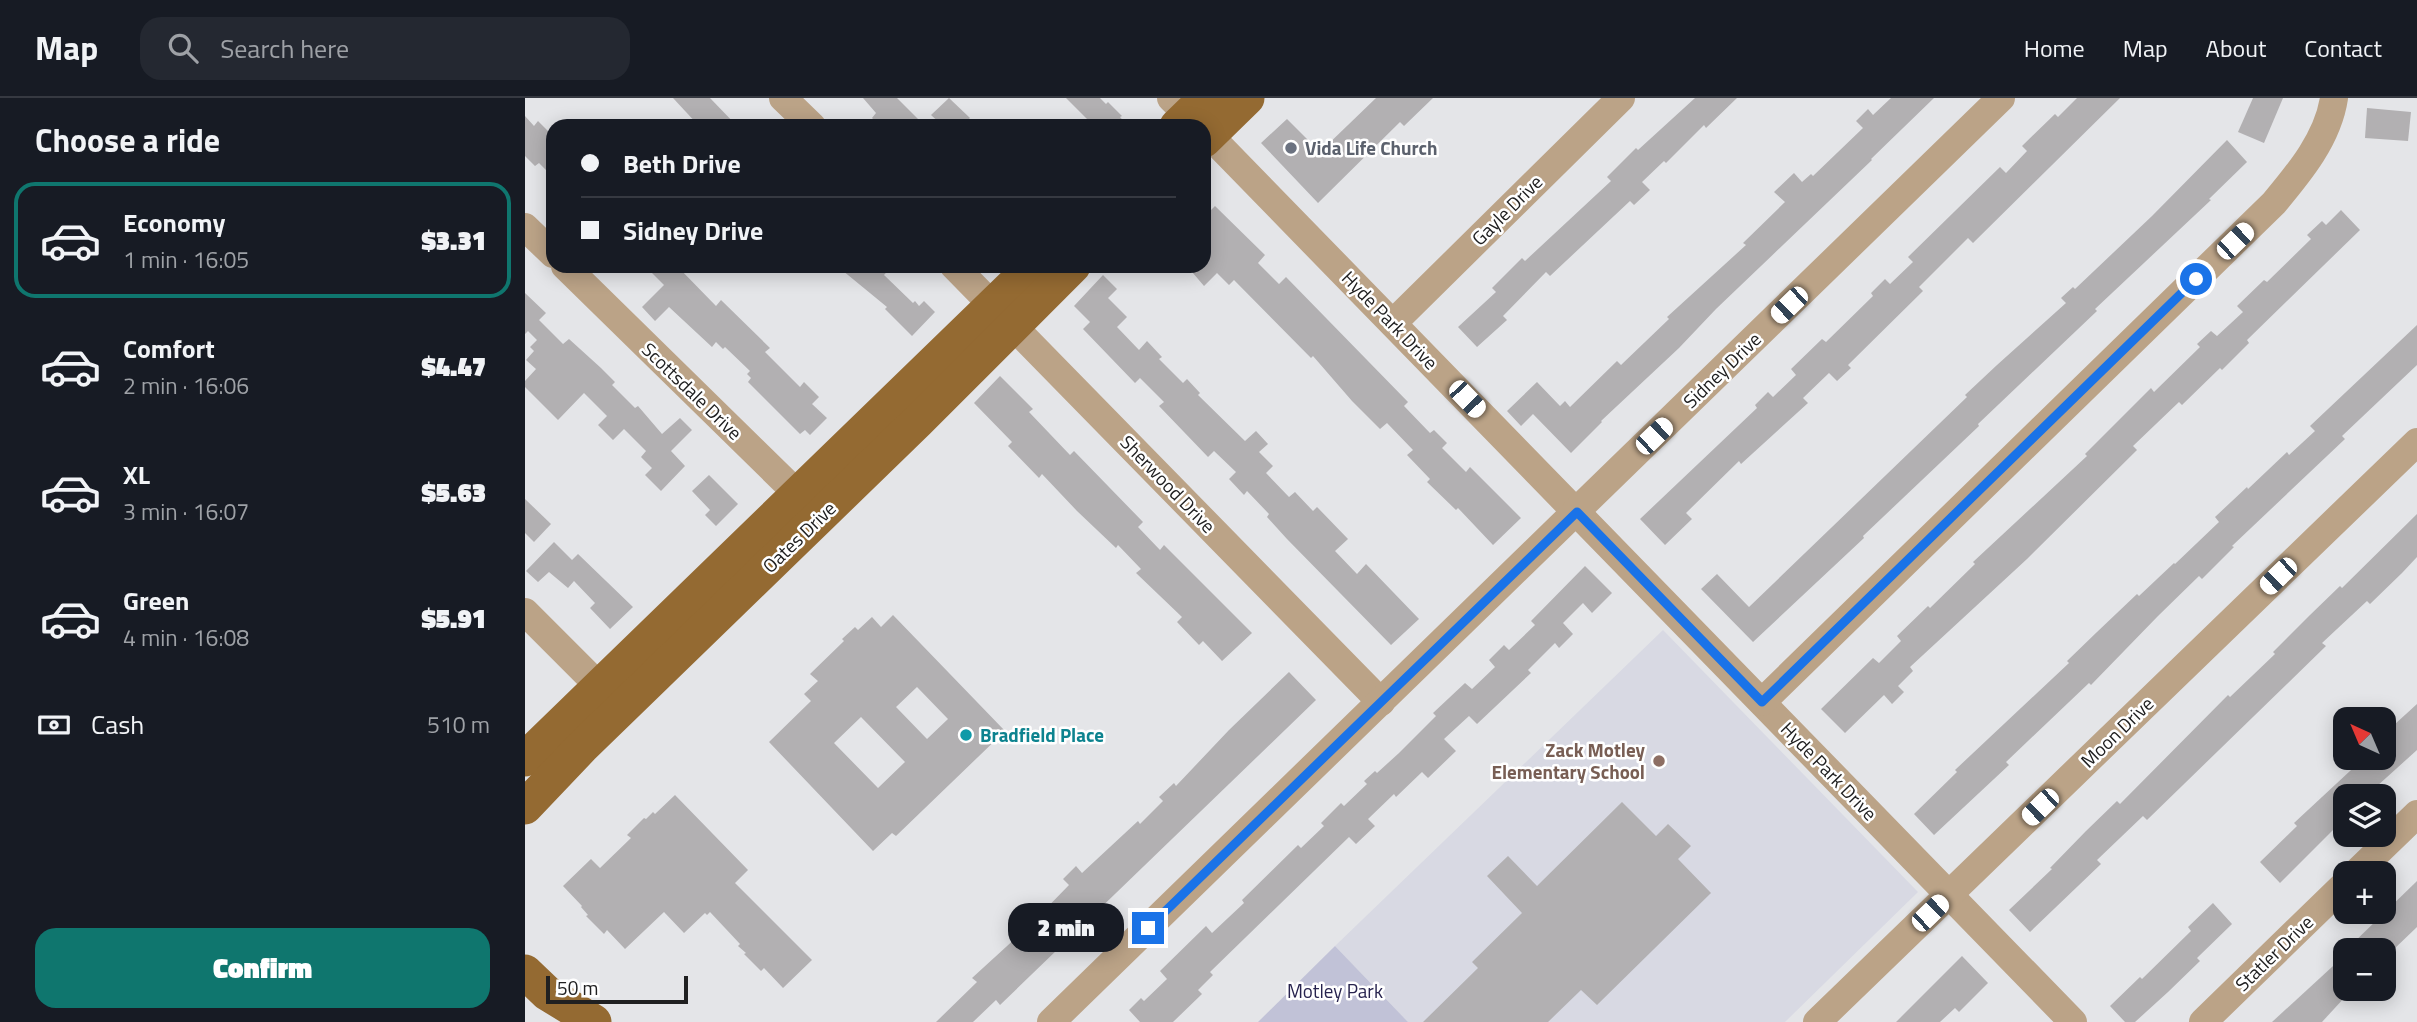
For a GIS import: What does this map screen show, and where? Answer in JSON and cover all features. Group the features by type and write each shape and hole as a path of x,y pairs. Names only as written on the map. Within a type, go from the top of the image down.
{"main road":[{"path":"1200,119 1247,98"},
{"name":"Oates Drive","path":"1003,315 1029,273"},
{"name":"Oates Drive","path":"525,759 611,698 1003,315 1063,273"},
{"name":"Oates Drive","path":"525,807 582,747 611,698"},
{"path":"525,972 547,993 594,1022"}],"street":[{"path":"783,98 805,119"},
{"name":"Gayle Drive","path":"1393,323 1621,98"},
{"name":"Sidney Drive","path":"1051,1022 2001,98"},
{"path":"1762,702 2274,203 2307,164 2332,112 2335,98"},
{"name":"Hyde Park Drive","path":"1211,137 2073,1022"},
{"path":"525,227 546,247"},
{"name":"Scottsdale Drive","path":"572,273 809,506"},
{"name":"Sherwood Drive","path":"961,273 1381,702"},
{"name":"Moon Drive","path":"1817,1022 2417,442"},
{"path":"525,612 611,698"},
{"path":"2368,861 2417,814"},
{"name":"Statler Drive","path":"2203,1022 2333,896"}],"shaded area":[{"name":"Zack Motley Elementary School","path":"1663,630 1918,892 1785,1022 1408,1022 1335,946"}],"green space":[{"name":"Motley Park","path":"1335,946 1408,1022 1258,1022"}],"building":[{"path":"673,98 710,98 730,119 692,119"},
{"path":"863,98 897,98 918,119 873,119 876,113"},
{"path":"949,98 970,118 935,119 931,115"},
{"path":"1066,98 1100,98 1122,116 1122,119 1087,119"},
{"name":"Vida Life Church","path":"1376,98 1433,98 1404,126 1400,122 1318,203 1261,143 1287,119 1320,152"},
{"path":"1695,98 1737,98 1642,182 1650,190 1634,205 1630,201 1550,276 1546,272 1503,316 1507,320 1477,347 1458,327 1496,292 1492,288 1522,258 1525,261 1611,181 1607,177 1636,148 1638,150"},
{"path":"1891,98 1934,98 1571,453 1533,414 1521,426 1507,411 1537,382 1560,406 1565,401 1570,407 1617,361 1621,365 1669,319 1667,317 1746,245 1743,243 1785,202 1774,192 1794,173 1802,182 1811,174 1813,176 1863,128 1856,121 1868,109 1873,115"},
{"path":"2077,98 2120,98 1973,243 1968,238 1919,287 1923,291 1848,365 1851,368 1837,381 1829,373 1803,398 1808,403 1741,464 1739,461 1686,513 1692,519 1665,545 1640,519 1757,408 1755,405 1768,392 1773,397 1796,375 1791,369 1822,339 1826,342 1873,296 1871,293 1885,279 1890,284 1913,262 1908,257 2000,167 2006,173 2027,151 2022,146 2055,114 2058,117"},
{"path":"2253,98 2283,98 2264,143 2238,132"},
{"path":"2367,108 2411,112 2408,141 2365,138"},
{"path":"525,116 534,126 538,121 546,129 546,170 539,163 535,166 525,156"},
{"path":"2227,140 2247,162 2209,199 2211,200 1978,424 1979,426 1863,536 1864,538 1753,642 1701,589 1717,574 1749,607 1967,397 1965,395 2066,303 2061,298 2073,287 2075,289 2152,216"},
{"path":"1215,206 1265,255 1258,263 1279,284 1286,277 1408,402 1404,406 1430,433 1434,430 1447,443 1442,448 1466,472 1470,467 1521,518 1493,545 1458,508 1456,510 1427,482 1430,479 1407,455 1413,450 1387,423 1380,429 1313,356 1311,358 1234,280 1229,285 1217,273 1204,286 1193,273 1211,273 1211,210"},
{"path":"2341,210 2360,230 2247,340 2249,343 2222,370 2220,368 2182,405 2179,402 2133,446 2137,450 2027,559 1910,667 1913,671 1898,686 1904,692 1892,704 1884,695 1845,733 1821,709 1873,658 1879,663 1901,641 1897,636 1928,606 1930,608 1975,564 1973,562 2087,456 2085,454 2151,388 2154,392 2200,347 2197,344 2211,331 2217,336 2243,312 2237,306 2264,280 2267,282 2311,239 2307,235 2322,221 2326,225"},
{"path":"652,273 684,273 716,306 721,300 770,348 765,352 800,387 804,382 819,397 812,404 827,418 810,435 805,430 800,434 748,382 751,378 747,374 750,371 725,347 723,349 716,342 712,347 669,307 655,321 642,307 664,285"},
{"path":"846,273 886,273 884,275 913,303 915,301 919,306 924,301 935,312 912,336 885,309 887,307"},
{"path":"1103,275 1117,289 1108,298 1127,317 1117,327 1139,350 1147,341 1162,357 1159,359 1183,383 1187,379 1200,393 1198,395 1245,441 1256,431 1268,444 1259,452 1273,466 1266,473 1289,497 1295,492 1313,511 1317,507 1348,539 1335,551 1357,574 1366,564 1419,619 1391,645 1287,539 1267,517 1269,514 1247,491 1244,495 1229,479 1236,472 1214,451 1208,457 1159,406 1164,402 1140,378 1135,383 1083,329 1090,322 1074,306"},
{"path":"525,293 546,313 539,320 563,344 569,339 601,368 615,382 612,385 635,408 638,406 662,434 680,418 692,430 671,451 685,466 661,491 645,475 652,468 641,457 646,451 624,429 613,440 598,425 607,416 584,393 558,420 525,387 525,381 536,369 526,360 534,351 530,347 537,340 528,331 525,334"},
{"path":"2417,325 2417,365 2342,436 2345,439 2232,546 2234,547 2202,579 2199,576 2091,685 2089,683 2006,762 2009,765 1934,835 1914,814 1957,772 1955,770 2069,663 2067,661 2137,594 2139,596 2219,522 2215,517 2287,452 2289,455 2315,431 2310,426"},
{"path":"1000,376 1033,409 1029,412 1070,455 1074,451 1143,522 1138,527 1160,550 1164,545 1252,633 1222,661 1203,641 1199,645 1177,622 1182,617 1136,573 1141,569 1118,545 1116,548 1077,511 1042,474 1039,478 1008,446 1012,442 974,403"},
{"path":"709,475 738,504 716,526 705,515 710,510 692,491"},
{"path":"525,499 551,524 534,542 525,533"},
{"path":"2417,514 2417,557 2370,604 2367,601 2322,643 2326,646 2147,820 2143,816 2097,860 2101,864 2030,932 2009,910 2052,869 2050,868 2086,831 2117,801 2120,804 2228,695 2230,697 2275,654 2273,652 2310,615 2340,586 2342,588"},
{"path":"554,542 572,560 578,554 633,607 610,629 590,608 595,603 574,581 568,588 549,572 538,582 526,571"},
{"path":"1585,566 1612,593 1592,613 1583,603 1563,623 1573,634 1559,648 1555,643 1528,670 1531,673 1477,724 1469,716 1444,739 1456,751 1428,778 1422,772 1396,797 1394,794 1368,819 1375,826 1356,844 1349,837 1210,972 1213,975 1198,990 1202,994 1173,1022 1140,1022 1129,1010 1141,998 1144,1001 1167,979 1160,971 1206,926 1212,933 1244,903 1242,900 1298,845 1301,848 1324,826 1321,823 1341,803 1344,806 1367,784 1364,781 1399,753 1436,716 1433,713 1465,683 1472,689 1495,667 1489,660 1504,645 1509,650 1535,625 1531,621"},
{"name":"Bradfield Place","path":"893,615 1005,731 896,836 892,833 873,851 769,742 811,701 804,694 818,681 810,674 844,641 842,639 855,627 858,630 872,617 881,627","holes":["917,687 948,719 927,739 896,707","861,717 905,762 878,788 834,743"]},
{"path":"1289,672 1316,700 1000,1005 996,1000 973,1022 936,1022 977,982 972,978 1069,885 1063,879 1076,866 1082,873 1138,821 1140,824 1163,801 1159,797 1174,783 1176,786"},
{"path":"2417,704 2417,750 2396,769 2396,723"},
{"path":"2351,770 2395,770 2379,784 2336,784"},
{"path":"2333,787 2333,830 2280,883 2260,862 2297,826 2294,823"},
{"path":"675,795 748,870 735,883 812,960 783,988 764,968 761,971 744,954 746,953 738,946 740,944 710,912 707,915 705,913 684,933 664,912 625,949 607,930 604,934 586,916 588,915 582,906 563,886 591,859 600,868 631,838 627,835 644,818 653,812 655,814"},
{"path":"1622,802 1656,836 1668,824 1691,846 1678,859 1711,893 1597,1005 1581,990 1548,1022 1423,1022 1478,968 1472,962 1522,913 1487,876 1508,856 1537,886"},
{"path":"2417,881 2417,927 2396,947 2396,938 2358,938 2373,924 2396,924 2396,901"},
{"path":"2213,903 2232,924 2197,958 2200,961 2168,992 2135,1022 2125,1022 2110,1006 2191,931 2188,927"},
{"path":"1962,956 1988,983 1959,1012 1955,1008 1940,1022 1896,1022"},
{"path":"2333,966 2333,1001 2341,1001 2322,1022 2272,1022"}],"place":[{"name":"Vida Life Church","path":"1291,148"},
{"name":"Bradfield Place","path":"966,735"},
{"name":"Zack Motley Elementary School","path":"1659,761"}],"route":[{"path":"1148,928 1577,512 1762,702 2196,279"}]}
